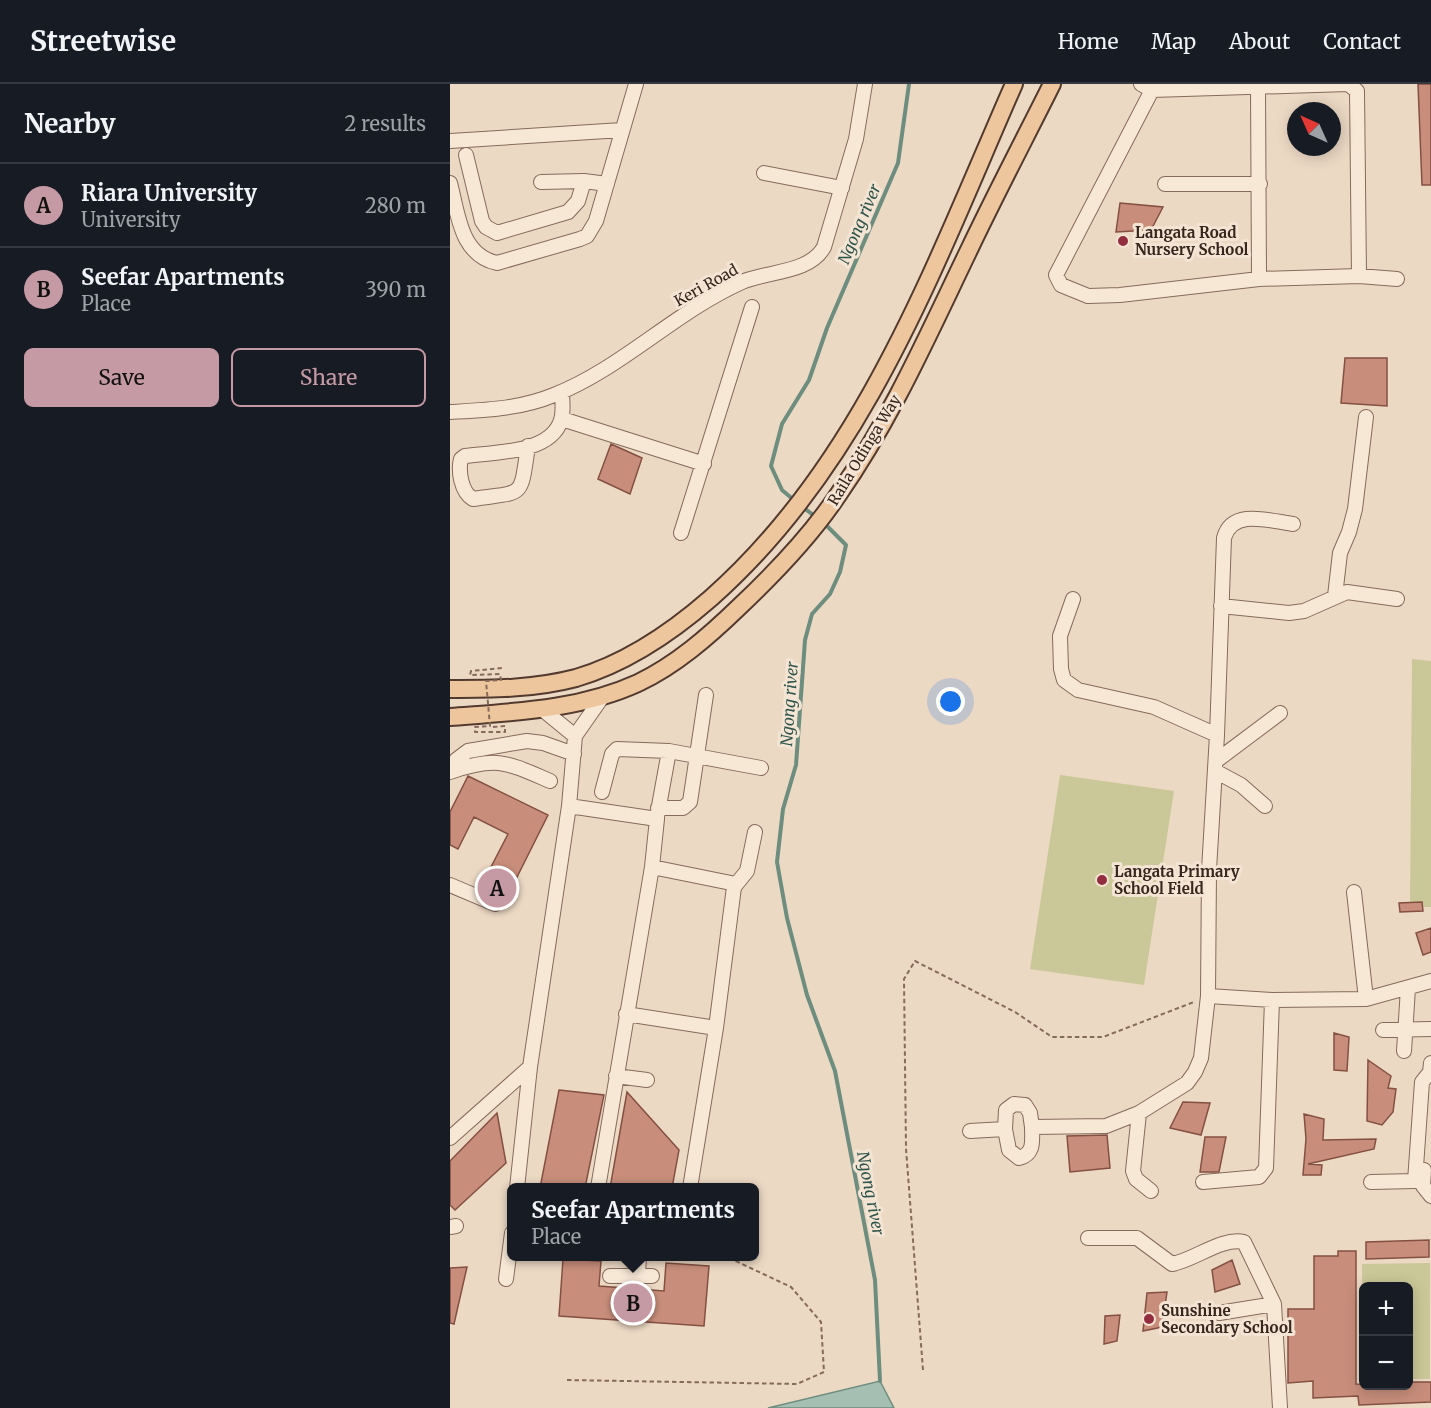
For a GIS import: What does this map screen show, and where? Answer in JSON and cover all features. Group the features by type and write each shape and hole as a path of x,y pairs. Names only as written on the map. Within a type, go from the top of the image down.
{"main road":[{"name":"Raila Odinga Way","path":"450,689 523,688 575,678 629,657 684,621 735,577 804,497 858,420 903,336 1014,84"},
{"name":"Raila Odinga Way","path":"450,717 542,709 603,696 658,672 711,633 763,584 825,514 865,455 896,399 1052,84"},
{"path":"945,240 969,249"}],"street":[{"path":"450,183 464,238 479,255 497,263 587,236 596,221 636,84"},
{"name":"Keri Road","path":"450,412 515,407 562,392 710,299 744,281 814,260 824,247 842,188 861,117 865,84"},
{"path":"1359,276 1357,91 1348,84 1147,87 1056,275 1057,280 1070,290 1088,296 1120,295 1259,279 1359,276 1397,279"},
{"path":"1258,86 1259,279"},
{"path":"450,141 622,130"},
{"path":"466,155 482,221 486,227 497,233 568,212 578,201 584,181"},
{"path":"764,173 842,188"},
{"path":"541,182 584,181 607,184"},
{"path":"1165,183 1260,184"},
{"path":"681,533 752,307"},
{"path":"528,446 523,485 516,492 473,499 466,495 463,489 461,459 465,456 528,446 551,436 562,418 562,392"},
{"path":"1335,596 1340,554 1355,509 1366,417"},
{"path":"562,418 704,464"},
{"path":"1032,1127 1106,1125 1138,1113 1187,1083 1195,1072 1200,1058 1208,996 1209,870 1226,530 1234,522 1248,518 1293,524"},
{"path":"1221,606 1289,613 1304,611 1347,592 1397,599"},
{"path":"1073,599 1060,636 1061,669 1064,680 1078,690 1154,707 1217,735"},
{"path":"569,806 658,813 683,808 690,802 706,695"},
{"path":"518,1183 530,1067 569,806 575,736 603,696"},
{"path":"542,709 575,736"},
{"path":"1215,766 1280,713"},
{"path":"450,771 456,760 468,752 527,741 543,743 574,754"},
{"path":"602,792 612,754 617,749 669,751 761,768"},
{"path":"599,1183 652,867 658,813 669,751"},
{"path":"450,771 481,763 507,762 550,781"},
{"path":"1215,766 1265,806"},
{"path":"691,1183 716,1028 734,887 747,871 755,832"},
{"path":"652,867 731,883 734,887"},
{"path":"450,885 495,904"},
{"path":"1354,892 1366,999"},
{"path":"1208,996 1272,1000 1366,999 1431,981"},
{"path":"1404,1051 1408,988"},
{"path":"1203,1182 1259,1177 1266,1168 1272,1000"},
{"path":"626,1014 716,1028"},
{"path":"1383,1030 1431,1029"},
{"path":"1371,1182 1415,1181 1422,1082 1430,1072 1431,1063"},
{"path":"450,1138 530,1067"},
{"path":"616,1076 647,1080"},
{"path":"1431,1079 1427,1094 1423,1186 1431,1196"},
{"path":"1014,1104 1025,1105 1030,1113 1032,1127 1029,1153 1019,1158 1009,1150 1005,1129 1006,1110 1014,1104"},
{"path":"1138,1113 1133,1171 1136,1179 1151,1191"},
{"path":"970,1131 1005,1129"},
{"path":"1088,1238 1137,1238 1172,1264 1215,1248 1239,1241 1244,1242 1274,1304 1280,1408"},
{"path":"506,1279 508,1261"},
{"path":"638,1275 639,1261"},
{"path":"610,1276 652,1276"},
{"path":"1219,1313 1274,1304"}],"path":[{"path":"493,727 505,726 505,732 476,732 475,727 490,726 486,681 501,680 500,674 470,675 471,671 501,668"},
{"path":"923,1370 906,1149 904,979 915,961 1015,1012 1052,1037 1103,1037 1208,996"},
{"path":"567,1380 797,1384 824,1372 822,1322 791,1287 734,1261"}],"shaded area":[{"path":"1412,659 1431,661 1431,907 1410,907"},
{"name":"Langata Primary School Field","path":"1060,775 1174,791 1144,985 1030,969"},
{"path":"1430,1263 1430,1379 1413,1379 1413,1282 1362,1282 1362,1264"},
{"path":"880,1381 894,1408 768,1408"}],"building":[{"path":"1418,84 1431,84 1431,185 1422,185"},
{"path":"1120,203 1163,207 1151,230 1116,232"},
{"path":"1345,358 1387,358 1387,406 1341,403"},
{"path":"611,444 642,458 630,494 598,479"},
{"path":"468,776 548,815 515,881 490,869 508,834 474,817 458,849 450,845 450,812"},
{"path":"1422,902 1423,911 1400,912 1399,903"},
{"path":"1431,928 1431,952 1423,955 1416,933"},
{"path":"1334,1033 1349,1037 1347,1071 1334,1070"},
{"path":"1368,1060 1391,1076 1388,1088 1396,1089 1393,1112 1382,1125 1367,1121"},
{"path":"559,1090 604,1095 586,1183 541,1183"},
{"path":"627,1092 679,1150 673,1183 611,1183"},
{"path":"1183,1102 1210,1103 1201,1135 1170,1128"},
{"path":"497,1113 506,1163 455,1210 450,1205 450,1161"},
{"path":"1304,1114 1324,1119 1323,1140 1376,1139 1374,1149 1308,1164 1322,1165 1321,1175 1303,1175 1306,1139"},
{"path":"1107,1135 1110,1168 1070,1172 1067,1136"},
{"path":"1205,1137 1226,1137 1219,1172 1200,1172"},
{"path":"1429,1240 1429,1257 1366,1259 1366,1242"},
{"path":"1338,1251 1356,1251 1356,1384 1359,1384 1359,1390 1413,1390 1413,1382 1431,1382 1431,1402 1359,1405 1358,1396 1313,1398 1313,1381 1288,1383 1288,1309 1314,1309 1314,1256 1338,1256"},
{"path":"1232,1260 1240,1284 1215,1292 1212,1270"},
{"path":"563,1261 601,1261 599,1286 664,1291 666,1263 709,1266 704,1326 559,1316"},
{"path":"467,1267 454,1324 450,1323 450,1268"},
{"path":"1167,1292 1162,1327 1143,1331 1147,1293"},
{"path":"1120,1315 1117,1341 1104,1344 1105,1316"}],"waterway":[{"name":"Ngong river","path":"795,501 782,490 771,466 782,424 809,380 827,328 898,163 909,84"},
{"name":"Ngong river","path":"801,506 816,517"},
{"name":"Ngong river","path":"823,522 846,545 840,572 830,594 812,614 805,640 796,765 783,809 777,862 787,918 807,995 835,1071 875,1280 880,1381"}],"place":[{"name":"Langata Road Nursery School","path":"1123,241"},
{"name":"Langata Primary School Field","path":"1102,880"},
{"name":"Riara University","path":"497,888"},
{"name":"Seefar Apartments","path":"633,1303"},
{"name":"Sunshine Secondary School","path":"1149,1319"}]}
